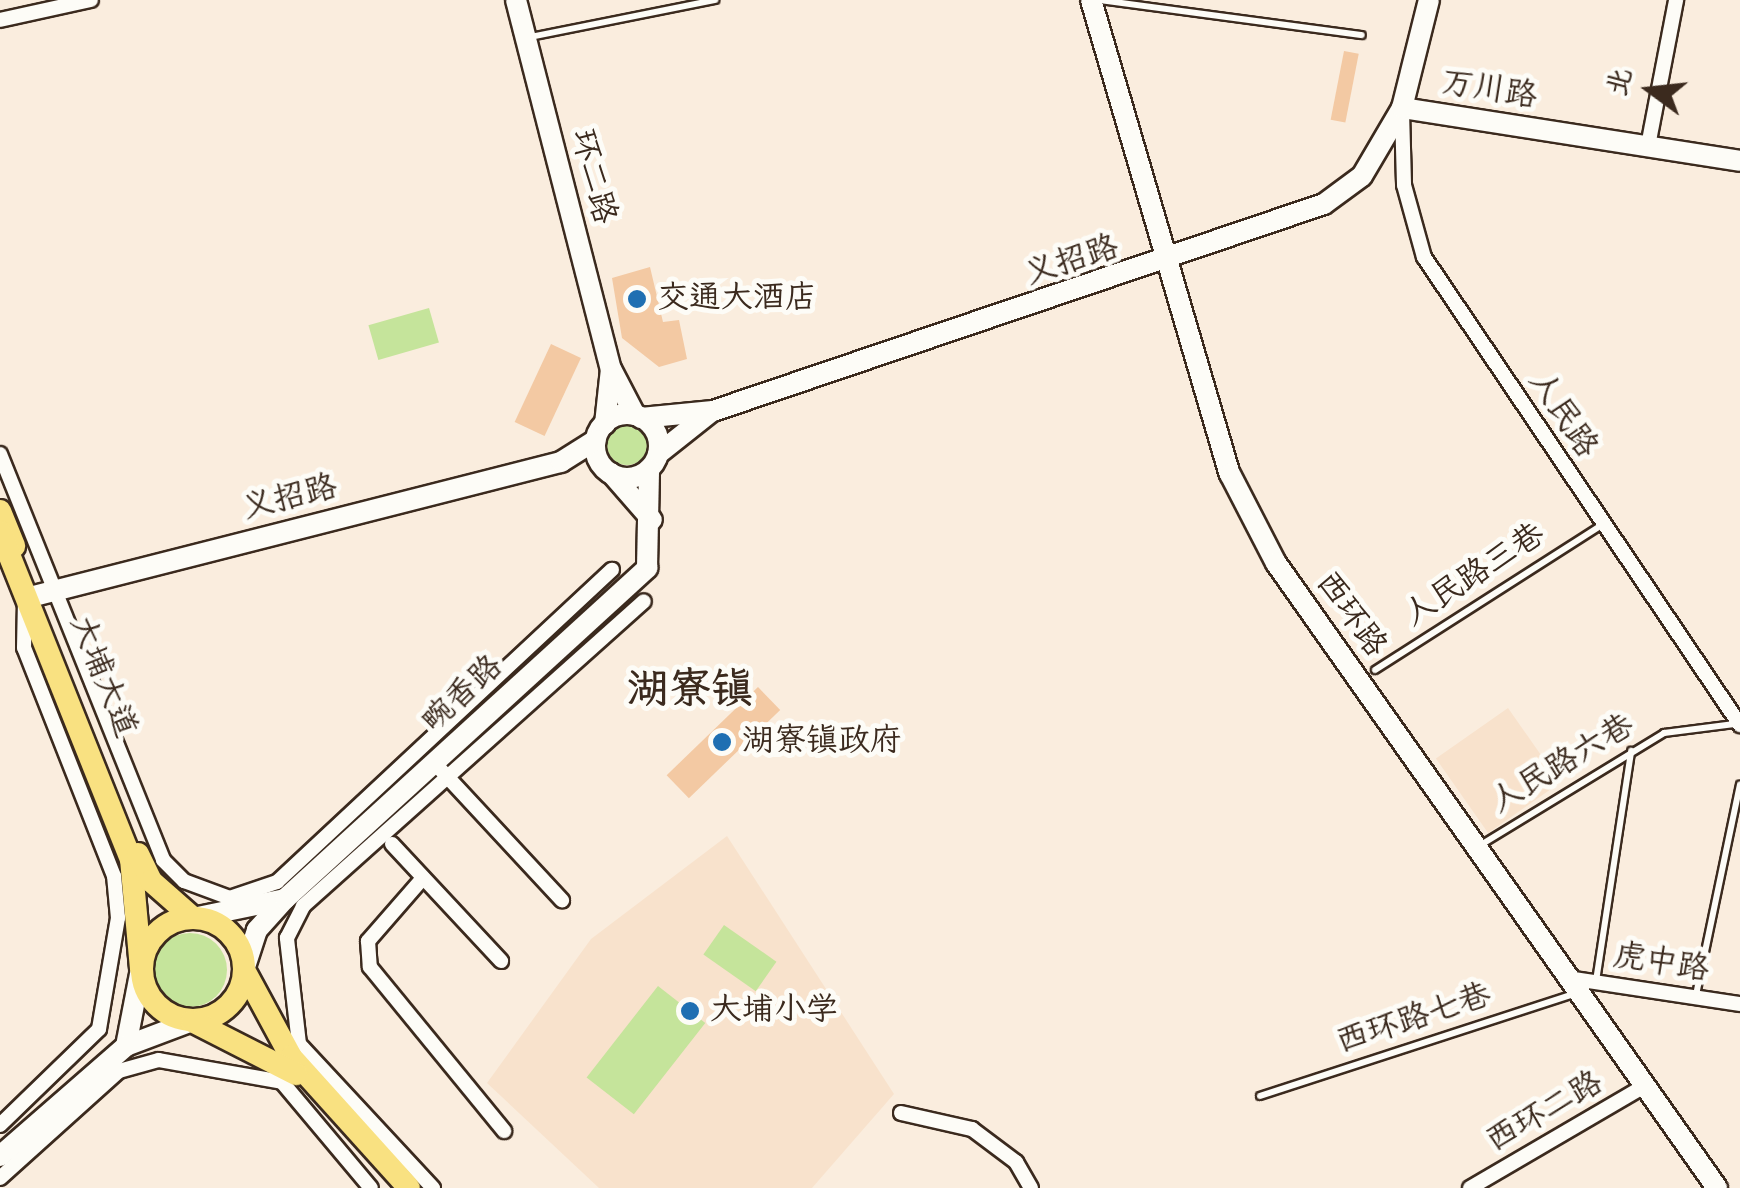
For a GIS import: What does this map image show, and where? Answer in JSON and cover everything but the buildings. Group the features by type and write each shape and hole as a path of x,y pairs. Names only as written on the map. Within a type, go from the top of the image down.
{"main road":[{"name":"环二路","path":"516,0 611,369"},
{"name":"西环路","path":"1091,0 1230,474 1276,563 1479,846 1584,984 1716,1188"},
{"path":"1413,0 1416,27"},
{"path":"1402,108 1416,27 1429,0"},
{"name":"万川路","path":"1166,263 1324,204 1362,176 1402,108 1740,161"},
{"name":"义招路","path":"713,411 1166,263"},
{"path":"611,369 638,416 658,436 653,461"},
{"path":"611,369 600,432 608,471 652,520"},
{"path":"561,462 600,432 638,416 713,411"},
{"path":"561,462 608,471 653,461 713,411"},
{"name":"畹香路","path":"244,970 257,930 285,899 440,770 647,568 653,461"},
{"name":"义招路","path":"38,594 561,462"},
{"name":"大埔大道","path":"0,511 38,594 139,871"},
{"name":"大埔大道","path":"0,532 38,594"},
{"path":"139,871 194,918 230,933 286,1060 399,1188"},
{"path":"139,871 141,969 156,1006 286,1060 409,1188"},
{"path":"126,1046 141,969 156,932 194,918 285,899"},
{"path":"0,1156 126,1046 228,1006 244,970"}],"street":[{"path":"0,20 91,0"},
{"path":"1648,146 1676,0"},
{"name":"人民路","path":"1402,108 1404,184 1424,256 1737,725"},
{"path":"0,454 38,594 162,860 205,892 230,898 277,882 612,570"},
{"path":"0,1125 99,1028 118,918 114,876 24,648 38,594"},
{"path":"433,1188 299,1044 287,938 303,906 440,770 644,601"},
{"path":"440,770 562,900"},
{"path":"392,844 501,962"},
{"path":"424,878 368,942 370,968 504,1131"},
{"name":"虎中路","path":"1584,984 1740,1004"},
{"path":"0,1178 119,1072 159,1060 282,1082 371,1188"},
{"name":"西环二路","path":"1470,1188 1646,1085"},
{"path":"901,1113 972,1129 1016,1162 1031,1188"}],"lane":[{"path":"525,38 715,0"},
{"path":"1100,0 1362,35"},
{"name":"人民路三巷","path":"1374,670 1602,524"},
{"name":"人民路六巷","path":"1479,846 1664,733 1737,725"},
{"path":"1584,984 1631,750"},
{"path":"1695,997 1740,786"},
{"name":"西环路七巷","path":"1260,1096 1584,984"}],"shaded area":[{"path":"1508,708 1560,783 1488,833 1436,758"},
{"name":"大埔小学","path":"727,836 894,1094 812,1188 599,1188 487,1083 591,939"}],"green space":[{"path":"429,308 439,343 378,360 368,325"},
{"path":"627,425 641,431 647,445 641,459 627,465 613,459 607,445 613,431"},
{"path":"724,925 776,962 756,991 703,954"},
{"path":"190,933 204,935 216,944 225,956 225,984 216,996 204,1005 190,1007 176,1005 164,996 155,984 153,970 155,956 164,944 176,935"},
{"path":"658,986 705,1023 634,1114 587,1077"}],"place":[{"name":"交通大酒店","path":"637,299"},
{"name":"湖寮镇政府","path":"722,742"},
{"name":"大埔小学","path":"690,1011"}],"district":[{"name":"湖寮镇","path":"690,691"}]}
